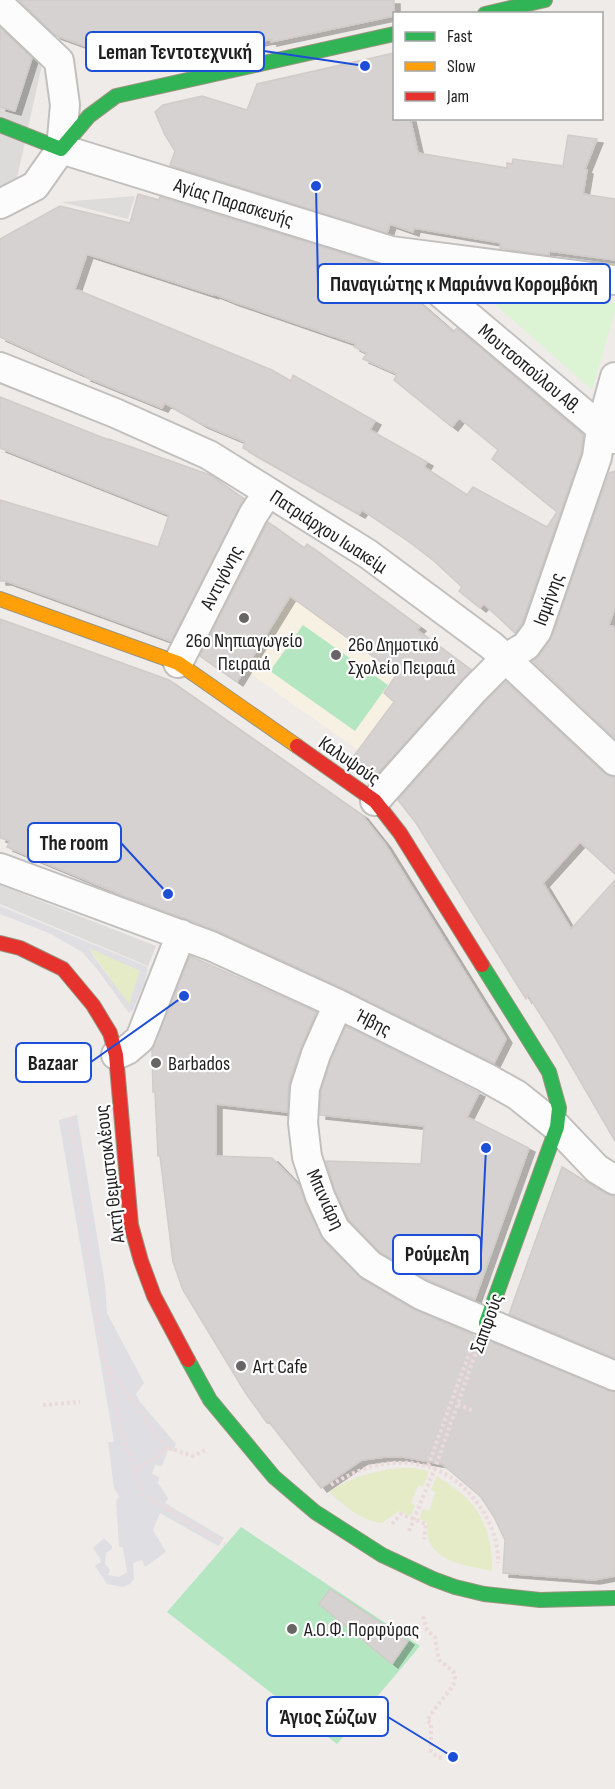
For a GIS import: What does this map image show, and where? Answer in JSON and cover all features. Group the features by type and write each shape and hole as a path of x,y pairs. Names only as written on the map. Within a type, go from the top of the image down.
{"street":[{"path":"494,12 545,0"},
{"path":"0,5 59,62 65,105 61,149"},
{"path":"0,204 35,186 61,149 89,116 116,96 393,34"},
{"name":"Αγίας Παρασκευής","path":"0,125 61,149 391,251 615,280"},
{"name":"Μουτσοπούλου Αθ.","path":"391,251 608,434"},
{"name":"Πατριάρχου Ιωακείμ","path":"0,367 209,455 368,554 506,658 615,761"},
{"name":"Ισμήνης","path":"375,801 474,690 506,658 526,646 537,631 597,457 608,434 615,377"},
{"name":"Αντιγόνης","path":"178,663 253,515 268,492"},
{"name":"Καλυψούς","path":"0,599 178,663 375,801 400,833 549,1072 558,1108 557,1127"},
{"name":"Ήβης","path":"0,868 181,934 338,1004 517,1095 557,1127 597,1169 615,1180"},
{"path":"116,1055 140,1040 181,934"},
{"name":"Ακτή Θεμιστοκλέους","path":"0,943 20,948 63,969 93,1005 110,1033 116,1055 130,1225 148,1283 170,1329 206,1394 271,1473 303,1503 335,1527 368,1547 427,1577 495,1596 543,1600 615,1598"},
{"name":"Μπινιάρη","path":"338,1004 316,1054 305,1088 303,1124 307,1156 320,1196 335,1229 370,1265 482,1330 615,1376"},
{"name":"Σαπφούς","path":"482,1330 557,1127"}],"path":[{"path":"70,1117 100,1337 122,1434 135,1471 144,1495 225,1544"},
{"name":"Σαπφούς","path":"414,1519 435,1468 482,1330"},
{"path":"428,1466 482,1330"},
{"path":"106,1364 166,1447 196,1455"},
{"path":"43,1405 80,1402"},
{"path":"458,1404 473,1410"},
{"path":"135,1471 156,1458 166,1447"},
{"path":"324,1490 354,1472 371,1467 405,1463 435,1468 461,1485 484,1512 491,1527 498,1559"},
{"path":"423,1616 427,1630 435,1637 440,1661 453,1671 455,1677 453,1686 427,1721 431,1723 431,1751 437,1757 444,1758"}],"shaded area":[{"path":"0,8 45,51 17,178 0,189"},
{"path":"135,196 128,219 61,202"},
{"name":"26ο Δημοτικό Σχολείο Πειραιά","path":"268,522 304,548 307,545 420,627 417,630 472,671 389,772 199,640 241,559"},
{"path":"0,885 156,946 148,966 0,904"},
{"path":"0,906 148,967 145,982 133,1010 129,1013 82,952 49,933 0,914","holes":["89,948 140,971 129,1004"]},
{"path":"77,1115 105,1284 107,1313 144,1383 136,1394 140,1402 176,1444 173,1451 168,1450 162,1466 155,1465 152,1474 159,1477 158,1483 168,1498 165,1503 224,1538 218,1546 160,1513 153,1530 166,1552 145,1567 142,1560 133,1563 134,1579 130,1584 122,1587 107,1584 95,1566 101,1562 93,1548 104,1538 112,1546 112,1549 106,1553 105,1564 110,1570 108,1575 119,1577 127,1572 123,1547 119,1547 116,1502 119,1496 114,1488 108,1442 114,1442 59,1120"}],"green space":[{"path":"491,284 615,303 615,311 592,390 486,296 487,288"},
{"path":"303,625 388,685 355,731 270,671"},
{"path":"88,947 141,971 129,1005"},
{"path":"400,1468 429,1471 423,1487 418,1485 411,1503 415,1505 411,1516 399,1511 382,1523 367,1519 353,1512 329,1492 346,1482 363,1476"},
{"path":"437,1476 464,1496 481,1517 489,1540 492,1571 454,1562 438,1553 432,1546 428,1537 427,1522 419,1519 423,1509 429,1511 436,1492 431,1490"},
{"name":"Α.Ο.Φ. Πορφύρας","path":"241,1527 420,1646 337,1744 167,1612"}],"building":[{"path":"19,0 394,0 393,16 271,42 272,39 152,67 118,58 55,35"},
{"path":"0,28 32,58 15,111 0,107"},
{"path":"393,53 393,120 410,120 418,153 507,168 507,163 512,164 513,159 563,166 568,135 597,139 585,169 587,170 583,194 615,199 615,260 549,251 549,255 500,248 501,243 414,228 413,232 390,224 387,233 170,165 175,151 155,112 163,105 202,96 247,110 257,84"},
{"path":"138,194 159,200 160,197 378,264 376,272 390,277 453,332 457,328 583,435 581,453 522,623 515,633 484,604 480,608 459,591 462,587 408,541 362,510 359,514 243,448 245,442 202,424 165,403 162,408 85,377 0,337 0,239 60,206 130,223","holes":["87,254 356,344 354,347 367,353 363,359 397,374 394,380 452,427 459,418 498,450 492,459 557,512 547,527 473,487 467,495 424,467 427,462 370,430 375,421 293,375 291,381 272,370 75,289"]},
{"path":"0,397 109,440 210,475 244,499 171,641 6,581 0,581 0,500 158,547 169,515 0,448"},
{"path":"615,471 615,608 609,625 615,627 615,738 533,661 552,637 609,473"},
{"path":"268,522 304,548 307,544 420,627 417,630 471,670 374,777 350,761 394,702 384,693 397,674 290,596 237,682 200,656"},
{"path":"0,619 169,680 362,815 385,844 506,1039 494,1063 345,989 218,931 127,897 7,847 10,841 0,838"},
{"path":"506,682 604,773 615,777 615,874 580,842 543,883 571,929 615,880 615,1141 528,995 526,999 416,823 398,800 486,701"},
{"path":"190,956 316,1012 289,1083 287,1112 216,1104 216,1156 272,1158 299,1186 323,1240 362,1279 413,1309 471,1334 479,1340 489,1341 615,1392 615,1576 594,1580 503,1573 505,1540 494,1517 481,1497 442,1464 403,1457 362,1460 321,1488 269,1422 267,1423 245,1392 183,1290 173,1262 160,1156 158,1156 152,1049"},
{"path":"346,1026 479,1093 467,1117 529,1148 475,1299 428,1280 380,1252 349,1220 335,1190 326,1161 421,1164 424,1126 320,1115 321,1091"},
{"path":"562,1167 606,1194 615,1196 615,1358 509,1314"},
{"path":"330,1589 408,1641 392,1664 319,1604"}],"traffic: fast":[{"path":"494,12 545,0"},
{"path":"0,125 61,149 89,116 116,96 393,34"},
{"path":"482,965 549,1072 559,1108 557,1127 486,1323"},
{"path":"188,1360 210,1400 274,1477 315,1512 382,1555 433,1579 484,1594 540,1600 615,1598"}],"traffic: slow":[{"path":"0,599 178,663 297,746"}],"traffic: jam":[{"path":"297,746 375,801 400,833 482,965"},
{"path":"0,943 20,948 63,969 93,1005 110,1033 116,1055 131,1225 154,1296 188,1360"}],"place":[{"name":"Leman Τεντοτεχνική","path":"365,66"},
{"name":"Παναγιώτης κ Μαριάννα Κορομβόκη","path":"316,186"},
{"name":"26ο Νηπιαγωγείο Πειραιά","path":"244,618"},
{"name":"26ο Δημοτικό Σχολείο Πειραιά","path":"336,655"},
{"name":"The room","path":"168,894"},
{"name":"Bazaar","path":"184,996"},
{"name":"Barbados","path":"156,1063"},
{"name":"Ρούμελη","path":"486,1148"},
{"name":"Art Cafe","path":"241,1366"},
{"name":"Α.Ο.Φ. Πορφύρας","path":"292,1629"},
{"name":"Άγιος Σώζων","path":"453,1757"}]}
